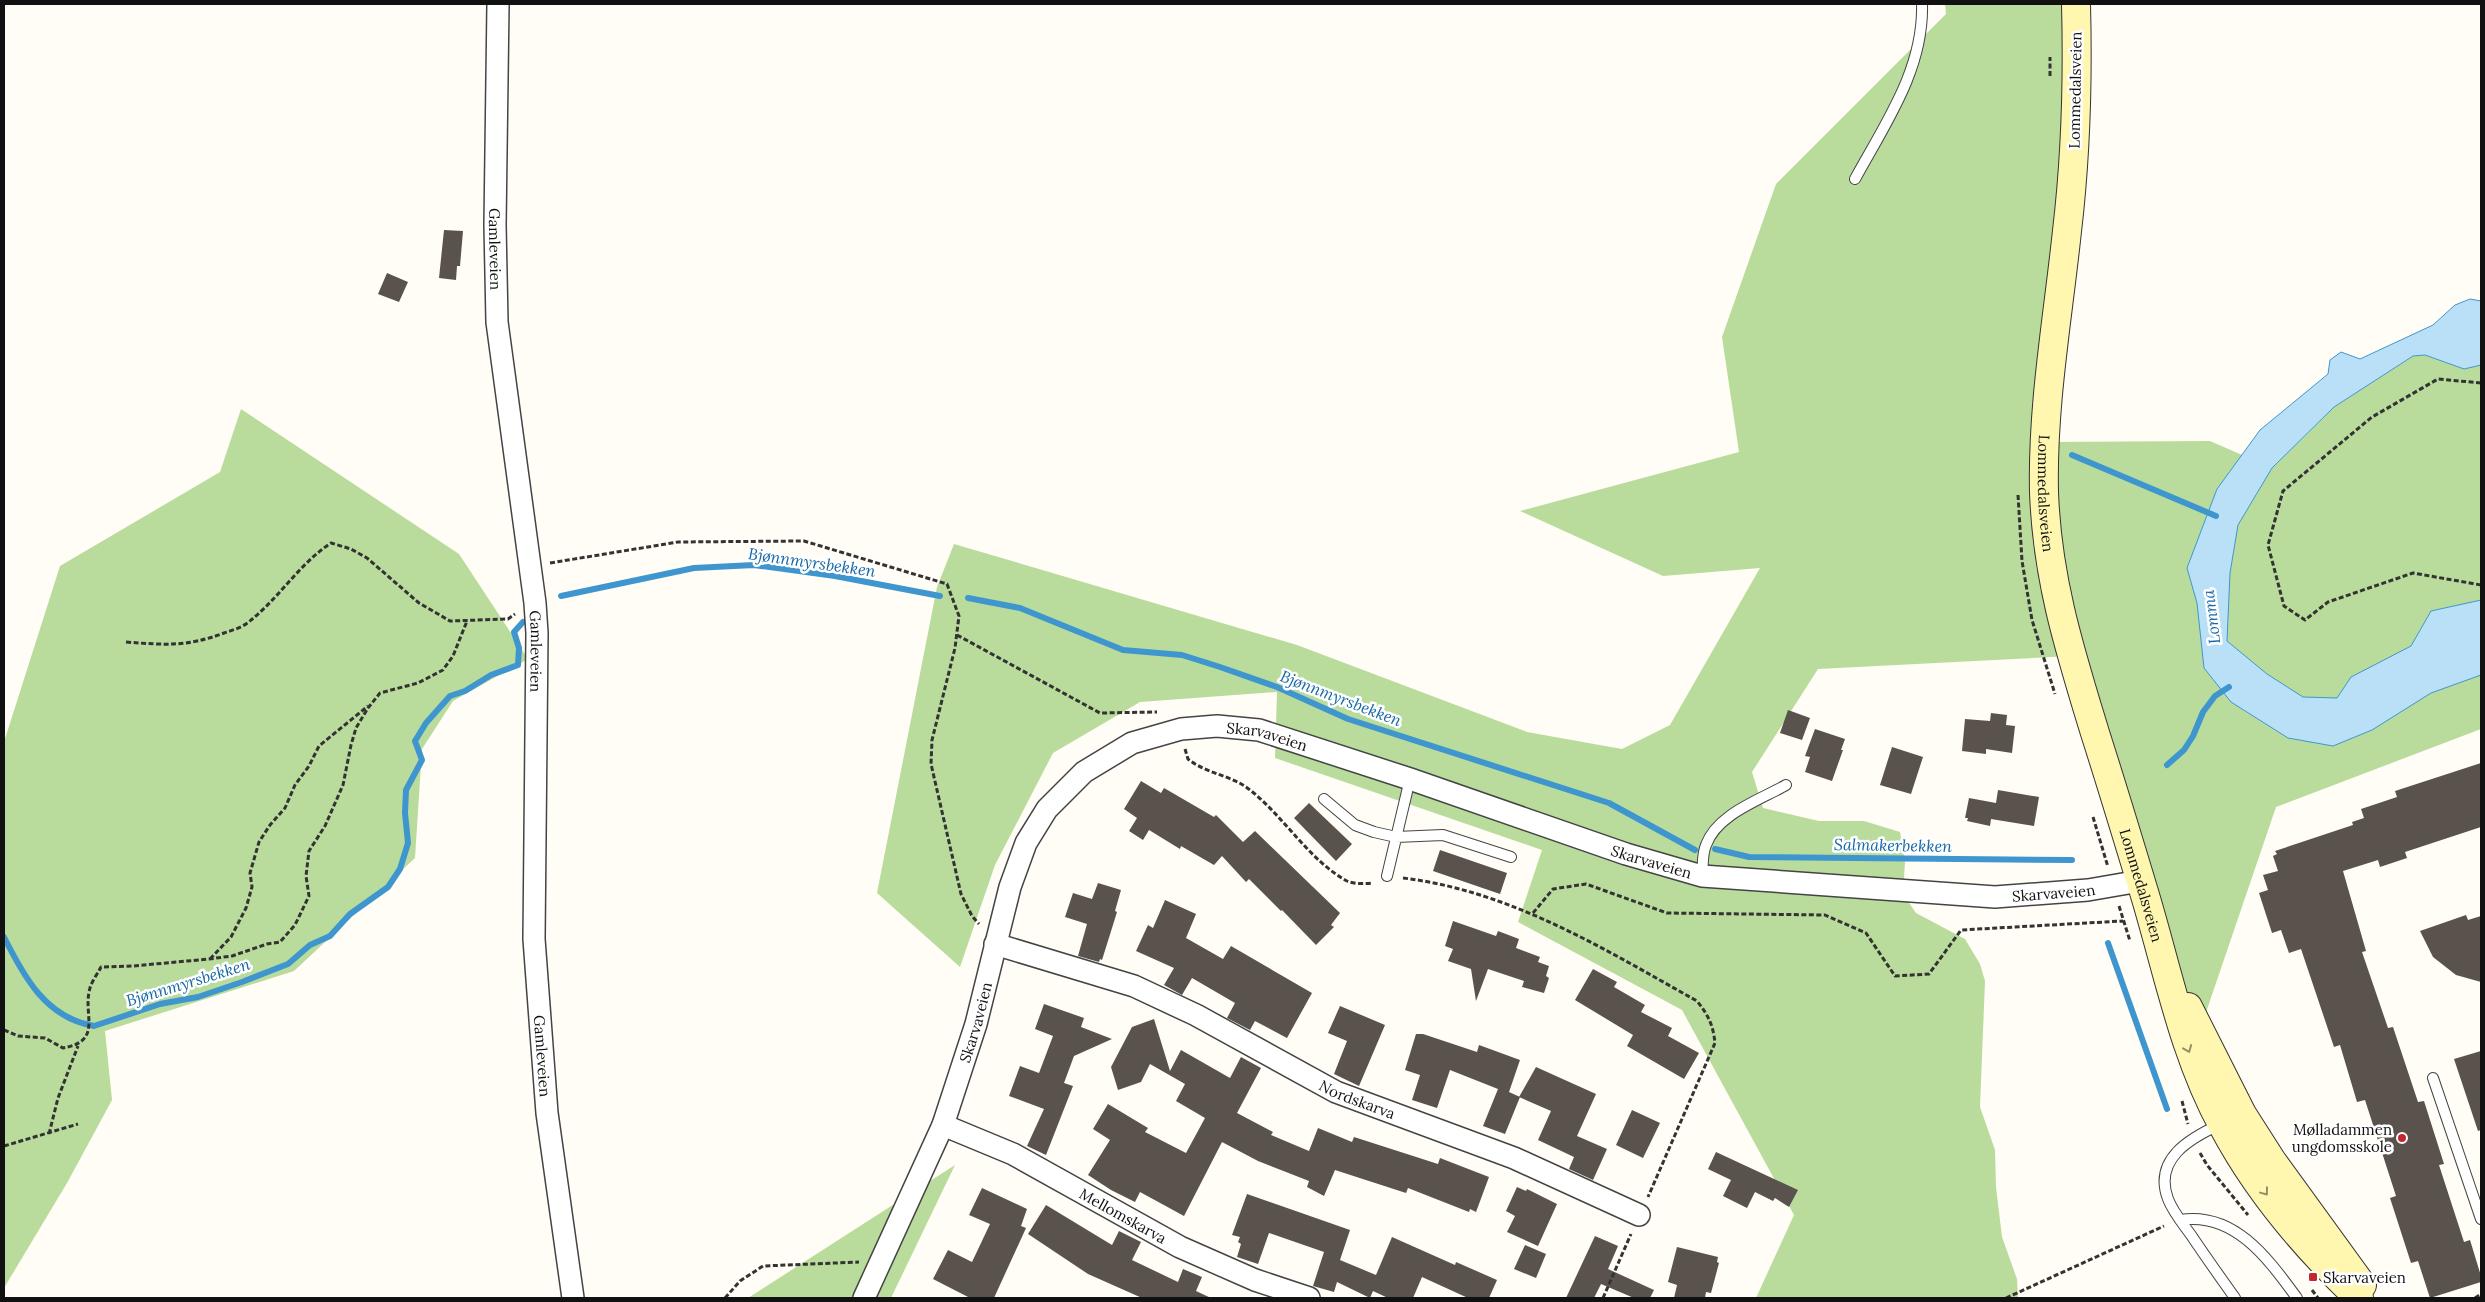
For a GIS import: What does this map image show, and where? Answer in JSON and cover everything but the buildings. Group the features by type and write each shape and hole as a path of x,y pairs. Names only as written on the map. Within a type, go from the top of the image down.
{"main road":[{"name":"Lommedalsveien","path":"2076,4 2077,96 2074,164 2044,442 2047,544 2059,614 2167,968 2232,1119 2240,1157 2269,1197 2332,1273 2359,1298"},
{"name":"Lommedalsveien","path":"2232,1119 2272,1162 2346,1260 2371,1298"}],"street":[{"name":"Gamleveien","path":"498,4 495,224 497,322 535,603 537,633 534,939 547,1112 573,1298"},
{"name":"Skarvaveien","path":"865,1298 943,1125 976,1024 1010,887 1026,843 1047,809 1084,772 1132,743 1181,729 1217,726 1259,730 1410,779 1626,854 1702,876 1995,897 2096,889 2140,881"},
{"name":"Nordskarva","path":"995,944 1134,986 1196,1015 1336,1092 1514,1158 1639,1215"},
{"name":"Mellomskarva","path":"943,1125 1013,1154 1180,1247 1255,1280 1309,1298"}],"lane":[{"path":"1855,179 1908,82 1919,44 1922,4"},
{"path":"1387,876 1410,779"},
{"path":"1702,876 1705,846 1711,834 1736,812 1786,785"},
{"path":"1324,799 1355,825 1396,837 1442,834 1510,857"},
{"path":"2433,1078 2481,1219"},
{"path":"2232,1119 2192,1138 2178,1149 2170,1160 2164,1178 2168,1200 2235,1298"},
{"path":"2180,1220 2205,1219 2217,1223 2246,1240 2266,1255 2297,1298"}],"path":[{"path":"2481,383 2438,379 2372,417 2283,491 2268,545 2284,606 2305,620 2328,602 2414,573 2481,585"},
{"path":"531,567 678,542 804,541 947,584 959,616 957,636 932,740 931,764 961,894 972,916 995,944"},
{"path":"126,642 200,643 238,628 251,620 313,554 331,543 351,549 368,558 419,603 450,621 508,619 535,603"},
{"path":"209,959 231,937 246,908 252,887 250,872 259,842 270,825 285,808 295,785 309,766 319,746 372,702 380,693 418,683 443,670 452,656 467,621"},
{"path":"957,636 1100,713 1174,712 1181,729 1188,759 1201,770 1227,777 1244,786 1262,800 1327,867 1349,882 1372,884 1387,876 1455,887 1533,912 1697,1001 1713,1024 1715,1042 1603,1298"},
{"path":"49,1134 58,1098 78,1046 85,1038 89,1019 90,988 101,966 133,966 232,956 267,944 280,942 295,925 309,896 306,876 310,851 332,811 343,784 347,759 356,728 372,702"},
{"path":"1533,912 1553,888 1586,884 1667,913 1825,915 1866,933 1895,976 1928,974 1961,930 2123,921"},
{"path":"4,1030 18,1036 44,1038 63,1048 78,1046"},
{"path":"4,1146 78,1124"},
{"path":"2006,1298 2128,1241 2180,1220"},
{"path":"725,1298 740,1280 763,1266 834,1261 882,1262"},
{"path":"2475,1298 2481,1294"}],"green space":[{"path":"1945,4 2074,4 2044,442 2210,441 2272,468 2334,407 2413,356 2425,355 2464,369 2481,365 2481,729 2276,807 2200,1030 2143,889 2071,656 1818,669 1752,772 1763,808 1819,821 1864,821 1900,832 1905,862 1903,894 1916,913 1965,939 1980,964 1985,981 1980,1107 1995,1150 1996,1187 2002,1237 2017,1279 2018,1298 1756,1298 1794,1215 1682,1010 1518,922 1542,850 1275,758 1277,692 1140,702 1053,753 995,865 960,967 877,893 937,587 954,544 1297,645 1527,732 1622,749 1670,725 1760,568 1663,576 1520,511 1739,452 1722,337 1776,184 1946,14"},
{"path":"241,409 459,554 528,659 453,701 422,749 415,858 294,971 105,1031 112,1100 67,1183 4,1288 4,742 60,566 220,472"},
{"path":"955,1165 891,1298 748,1298"}],"water":[{"name":"Lomma","path":"2470,299 2481,301 2481,365 2464,369 2425,355 2413,356 2334,407 2272,468 2238,525 2230,573 2227,641 2267,674 2303,697 2337,698 2351,677 2411,646 2431,611 2481,600 2481,675 2431,693 2372,730 2333,746 2288,738 2231,702 2204,668 2197,603 2187,568 2217,489 2260,430 2328,374 2330,360 2341,352 2360,359 2433,325 2455,305"}],"waterway":[{"path":"2072,455 2216,516"},
{"name":"Bjønnmyrsbekken","path":"561,596 694,568 754,565 835,576 940,596"},
{"name":"Bjønnmyrsbekken","path":"968,598 1020,608 1123,650 1182,655 1220,667 1277,687 1348,719 1609,803 1695,850"},
{"name":"Bjønnmyrsbekken","path":"4,937 20,967 38,994 62,1014 77,1022 94,1026 160,1004 198,997 288,964 310,945 330,936 350,914 388,887 400,869 408,843 405,813 406,790 422,760 415,741 426,723 450,696 465,691 491,675 518,665 519,648 514,632 523,622"},
{"name":"Salmakerbekken","path":"2167,765 2184,750 2193,736 2203,712 2215,696 2229,687"},
{"name":"Salmakerbekken","path":"1715,849 1749,857 2072,860"},
{"path":"2108,943 2167,1109"}],"place":[{"name":"Mølladammen ungdomsskole","path":"2402,1138"},
{"name":"Skarvaveien","path":"2313,1277"}]}
